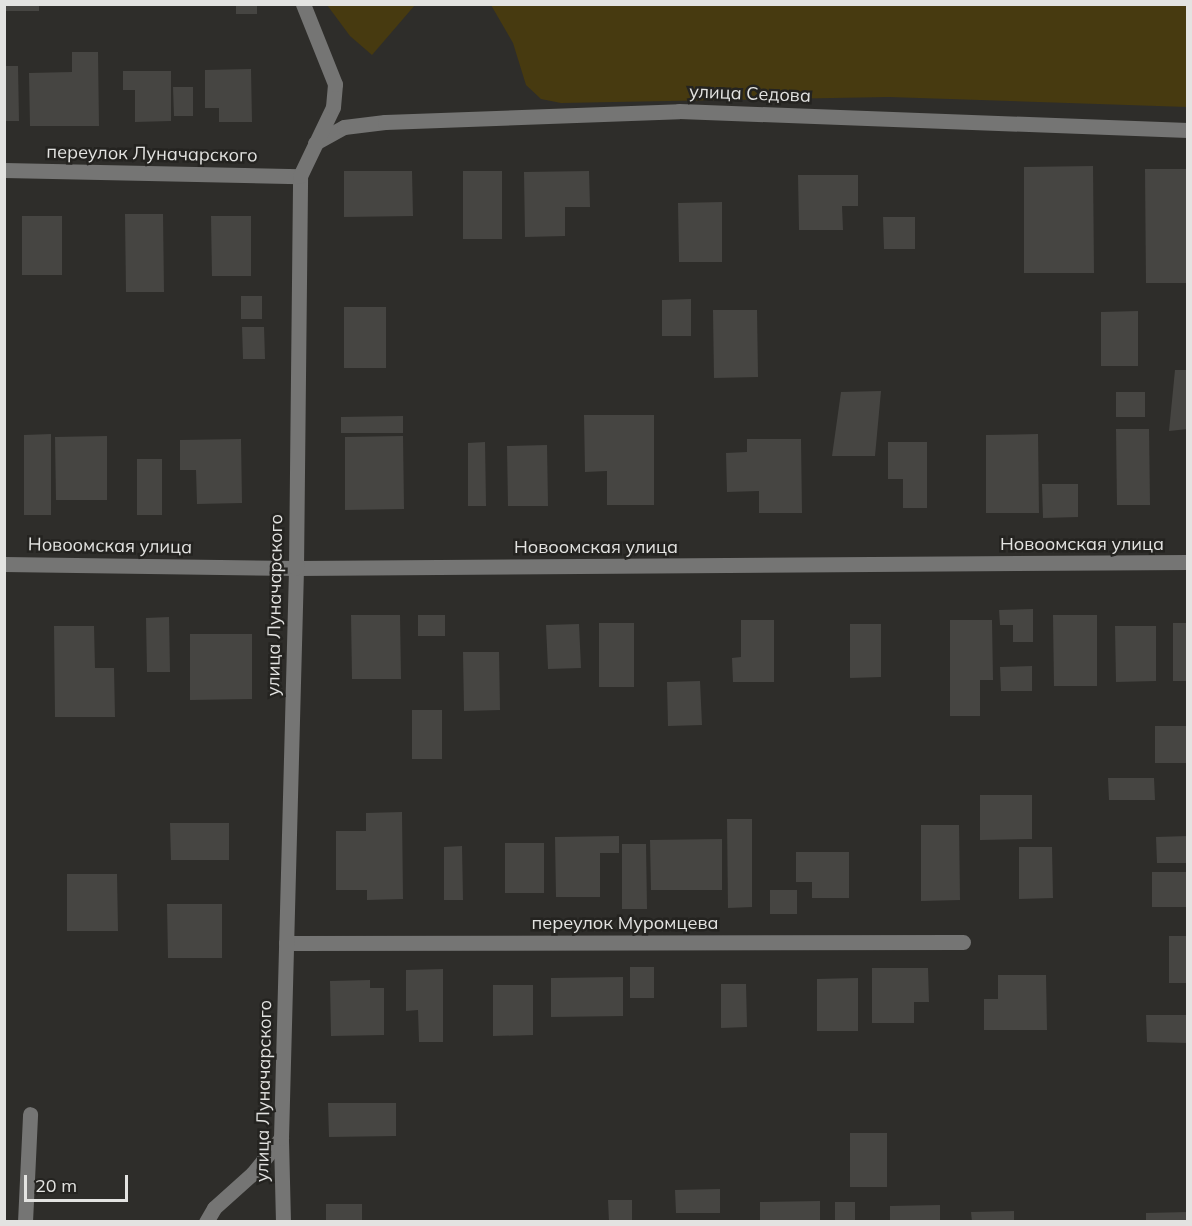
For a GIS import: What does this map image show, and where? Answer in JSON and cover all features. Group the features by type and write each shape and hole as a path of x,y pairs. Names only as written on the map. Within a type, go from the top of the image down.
{"street":[{"name":"улица Луначарского","path":"283,1221 281,1138 296,568 300,176 333,107 335,84 303,4"},
{"name":"улица Седова","path":"315,143 344,128 385,122 679,111 1188,130"},
{"name":"переулок Луначарского","path":"4,170 300,176"},
{"name":"Новоомская улица","path":"4,564 296,568 1188,562"},
{"name":"переулок Муромцева","path":"286,943 963,942"},
{"path":"25,1221 30,1114"},
{"path":"206,1221 214,1208 253,1173 281,1138"}],"shaded area":[{"path":"327,5 415,5 372,55 350,36"},
{"path":"491,5 1187,5 1187,107 889,97 561,103 541,99 526,85 513,43"}],"building":[{"path":"4,4 39,4 39,11 4,11"},
{"path":"236,5 257,5 257,14 236,14"},
{"path":"72,52 98,52 99,126 30,126 29,73 72,72"},
{"path":"4,66 18,66 19,121 4,121"},
{"path":"251,69 252,122 219,122 219,108 205,108 205,70"},
{"path":"123,71 171,71 171,121 135,122 135,90 123,90"},
{"path":"173,87 193,87 193,116 174,116"},
{"path":"1093,166 1094,273 1024,273 1024,167"},
{"path":"1145,169 1188,169 1188,283 1146,283"},
{"path":"344,171 412,171 413,216 344,217"},
{"path":"463,171 502,171 502,239 463,239"},
{"path":"589,171 590,207 565,207 565,236 525,237 524,172"},
{"path":"798,175 858,175 858,206 842,206 843,230 799,230"},
{"path":"722,202 722,262 679,262 678,203"},
{"path":"125,214 163,214 164,292 126,292"},
{"path":"22,216 62,216 62,275 22,275"},
{"path":"211,216 251,216 251,276 212,276"},
{"path":"883,217 915,217 915,249 884,249"},
{"path":"241,296 262,296 262,319 241,319"},
{"path":"691,299 691,336 662,336 662,300"},
{"path":"344,307 386,307 386,368 344,368"},
{"path":"713,310 757,310 758,377 714,378"},
{"path":"1138,311 1138,366 1101,366 1101,312"},
{"path":"242,327 264,327 265,359 243,359"},
{"path":"1175,370 1188,370 1188,429 1169,431"},
{"path":"881,391 875,456 832,456 841,392"},
{"path":"1116,392 1145,392 1145,417 1116,417"},
{"path":"584,415 654,415 654,505 607,505 607,471 585,472"},
{"path":"403,416 403,433 341,433 341,417"},
{"path":"1116,429 1149,429 1150,505 1117,505"},
{"path":"51,434 51,515 24,515 24,435"},
{"path":"1038,434 1039,513 986,513 986,435"},
{"path":"107,436 107,500 56,500 55,437"},
{"path":"403,436 404,509 345,510 345,437"},
{"path":"241,439 242,503 197,504 196,470 180,470 180,440"},
{"path":"747,439 801,439 802,513 759,513 759,491 727,492 726,453 747,452"},
{"path":"485,442 486,506 468,506 468,443"},
{"path":"888,442 927,442 927,508 903,508 903,479 888,479"},
{"path":"547,445 548,506 508,506 507,446"},
{"path":"137,459 162,459 162,515 137,515"},
{"path":"1042,484 1078,484 1078,517 1043,518"},
{"path":"1033,609 1033,642 1013,642 1013,625 1000,625 999,610"},
{"path":"351,615 400,615 401,679 352,679"},
{"path":"418,615 445,615 445,636 418,636"},
{"path":"1053,615 1097,615 1097,686 1054,686"},
{"path":"169,617 170,672 147,672 146,618"},
{"path":"741,620 774,620 774,682 733,682 732,658 741,657"},
{"path":"950,620 992,620 993,680 980,680 980,716 950,716"},
{"path":"599,623 634,623 634,687 599,687"},
{"path":"1173,623 1188,623 1188,681 1173,681"},
{"path":"579,624 581,668 548,669 546,625"},
{"path":"850,624 881,624 881,677 850,678"},
{"path":"54,626 94,626 95,668 114,668 115,717 55,717"},
{"path":"1115,626 1156,626 1156,681 1116,682"},
{"path":"190,634 252,634 252,699 190,700"},
{"path":"463,652 499,652 500,710 464,711"},
{"path":"1032,666 1032,691 1001,691 1000,667"},
{"path":"700,681 702,725 668,726 667,682"},
{"path":"412,710 442,710 442,759 412,759"},
{"path":"1155,726 1188,726 1188,763 1155,763"},
{"path":"1108,778 1154,778 1155,800 1109,800"},
{"path":"980,795 1032,795 1032,839 980,840"},
{"path":"402,812 403,899 367,900 367,890 336,890 336,831 366,831 366,813"},
{"path":"727,819 752,819 752,907 728,908"},
{"path":"170,823 229,823 229,860 171,860"},
{"path":"921,825 959,825 960,900 921,901"},
{"path":"619,836 619,853 600,853 600,897 556,897 555,837"},
{"path":"1188,836 1188,863 1157,863 1156,837"},
{"path":"722,839 722,890 651,890 650,840"},
{"path":"505,843 544,843 544,893 505,893"},
{"path":"622,844 646,844 647,909 622,909"},
{"path":"462,846 463,900 444,900 444,847"},
{"path":"1019,847 1052,847 1053,898 1019,899"},
{"path":"796,852 849,852 849,898 812,898 812,882 796,882"},
{"path":"1152,872 1188,872 1188,907 1152,907"},
{"path":"67,874 117,874 118,931 67,931"},
{"path":"770,890 797,890 797,914 770,914"},
{"path":"167,904 222,904 222,958 168,958"},
{"path":"1169,936 1188,936 1188,983 1169,983"},
{"path":"630,967 654,967 654,998 630,998"},
{"path":"872,968 928,968 929,1002 914,1002 914,1023 872,1023"},
{"path":"443,969 443,1042 419,1042 418,1010 406,1011 406,970"},
{"path":"998,975 1046,975 1047,1030 984,1030 984,999 998,999"},
{"path":"623,977 623,1016 551,1017 551,978"},
{"path":"858,978 858,1031 817,1031 817,979"},
{"path":"370,980 370,988 384,988 384,1035 331,1036 330,981"},
{"path":"721,984 746,984 747,1027 721,1028"},
{"path":"493,985 533,985 533,1035 493,1036"},
{"path":"1146,1015 1188,1015 1188,1043 1147,1042"},
{"path":"328,1103 396,1103 396,1136 329,1137"},
{"path":"850,1133 887,1133 887,1187 850,1187"},
{"path":"720,1189 720,1213 676,1213 675,1190"},
{"path":"608,1200 632,1200 632,1222 609,1222"},
{"path":"820,1201 820,1222 760,1222 760,1202"},
{"path":"835,1202 855,1202 855,1222 835,1222"},
{"path":"326,1204 362,1204 362,1222 326,1222"},
{"path":"940,1205 940,1222 890,1222 890,1206"},
{"path":"1014,1211 1014,1222 972,1222 971,1212"},
{"path":"1188,1212 1188,1222 1146,1222 1146,1213"}]}
